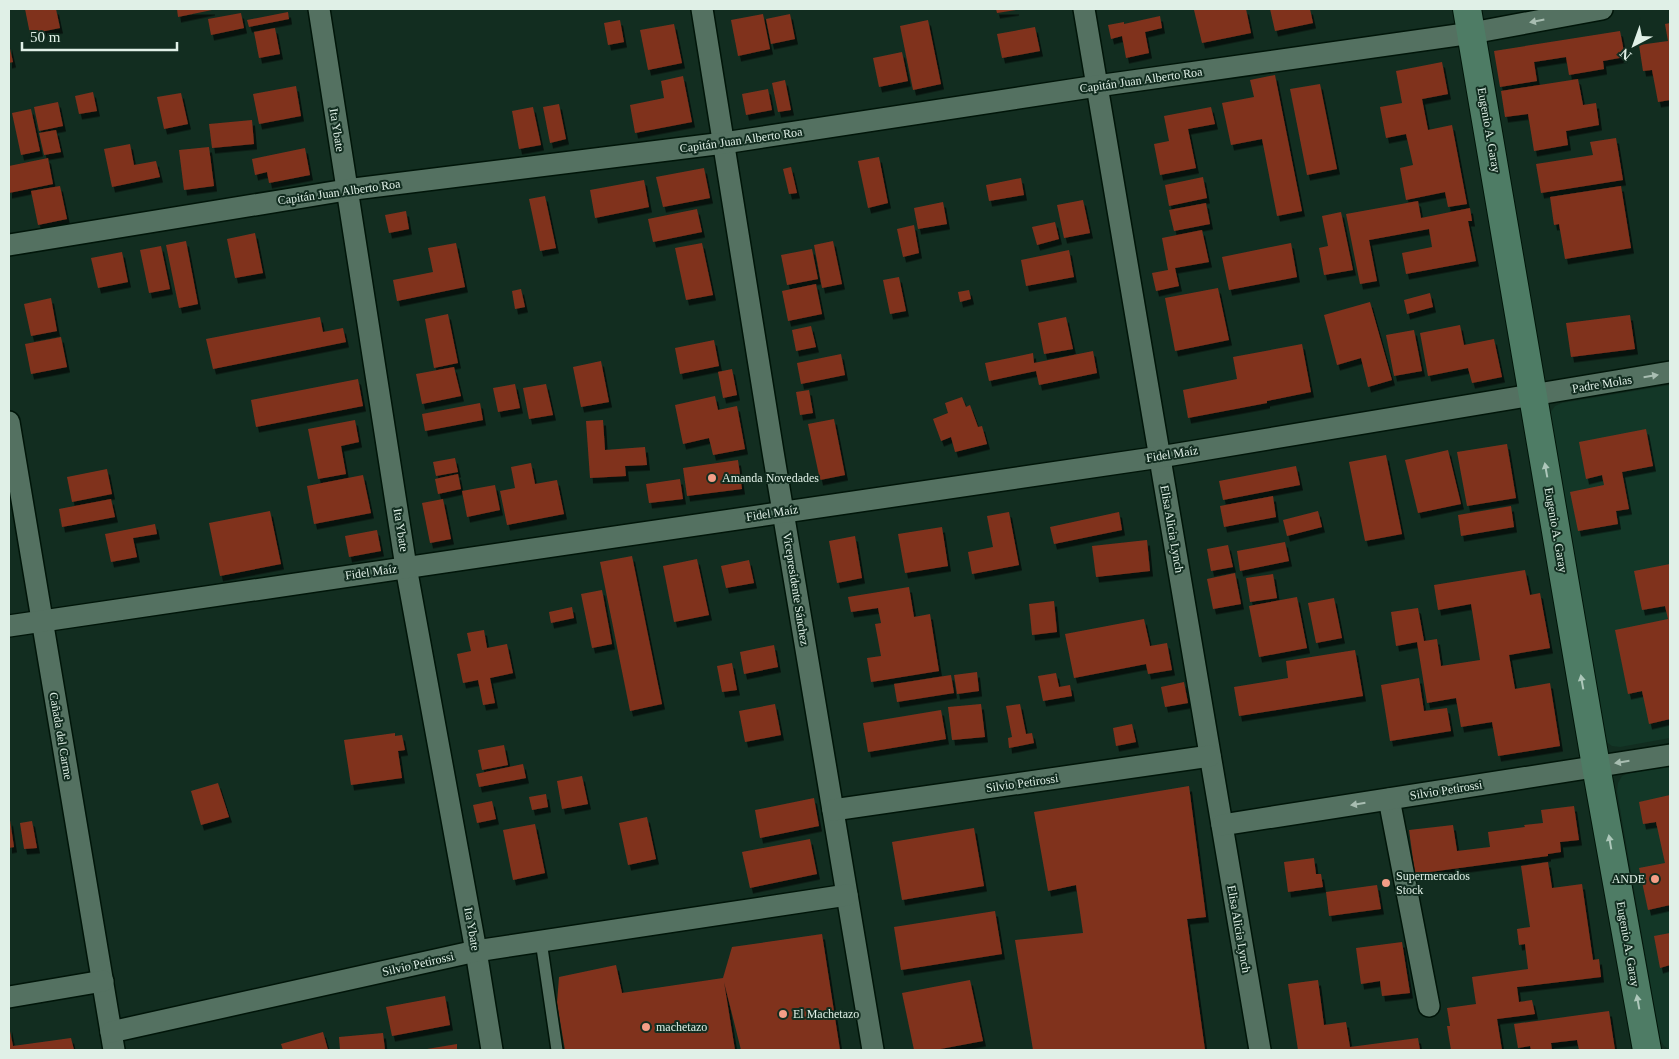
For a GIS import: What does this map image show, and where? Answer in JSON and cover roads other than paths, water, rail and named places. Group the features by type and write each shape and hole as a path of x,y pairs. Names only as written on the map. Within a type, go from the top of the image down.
{"street":[{"name":"Ita Ybate","path":"319,9 406,567 476,951 492,1050"},
{"name":"Vicepresidente Sánchez","path":"702,9 873,1050"},
{"name":"Elisa Alicia Lynch","path":"1084,9 1260,1050"},
{"name":"Capitán Juan Alberto Roa","path":"9,245 346,190 724,143 1097,86 1470,21 1602,9"},
{"name":"Eugenio A. Garay","path":"1470,21 1596,766 1647,1050"},
{"name":"Padre Molas","path":"1533,395 1670,372"},
{"name":"Fidel Maíz","path":"9,626 1160,456 1533,395"},
{"name":"Cañada del Carme","path":"9,422 112,1041"},
{"name":"Silvio Petirossi","path":"1222,825 1670,755"},
{"name":"Silvio Petirossi","path":"833,810 1210,756"},
{"path":"1389,799 1428,1006"},
{"name":"Silvio Petirossi","path":"112,1041 476,951 847,895"},
{"path":"9,997 102,981"}],"lane":[{"path":"541,941 557,1050"}],"place":[{"name":"Amanda Novedades","path":"712,478"},
{"name":"ANDE","path":"1655,879"},
{"name":"Supermercados Stock","path":"1386,883"},
{"name":"El Machetazo","path":"783,1014"},
{"name":"machetazo","path":"646,1027"}]}
